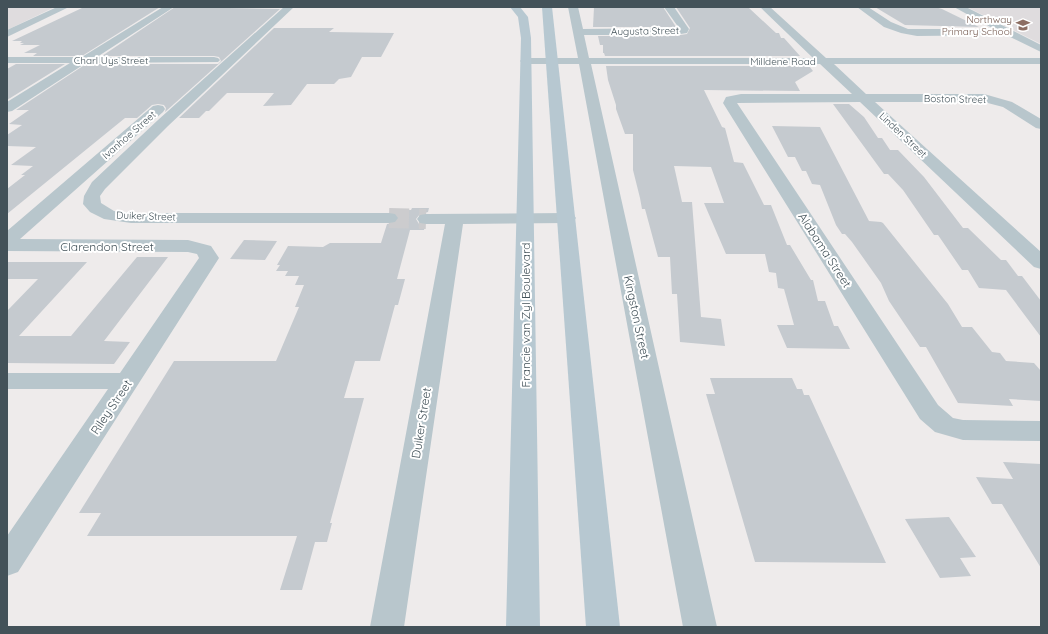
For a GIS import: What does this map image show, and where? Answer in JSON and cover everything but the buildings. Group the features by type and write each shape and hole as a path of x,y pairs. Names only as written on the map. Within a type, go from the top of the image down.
{"main road":[{"name":"Francie van Zyl Boulevard","path":"515,7 523,17 526,34 523,627"},
{"path":"523,7 530,23 526,34"},
{"path":"547,7 603,627"}],"street":[{"path":"7,34 64,7"},
{"path":"7,108 169,7"},
{"name":"Duiker Street","path":"289,7 163,123 98,186 92,196 92,204 99,211 106,214 131,218 389,218"},
{"name":"Kingston Street","path":"573,7 700,627"},
{"name":"Augusta Street","path":"578,32 683,31 684,29 669,7"},
{"name":"Linden Street","path":"765,7 1041,263"},
{"path":"862,7 892,28 902,31 1008,32"},
{"path":"959,7 1041,49"},
{"name":"Ivanhoe Street","path":"7,241 251,28"},
{"name":"Charl Uys Street","path":"7,60 214,60"},
{"name":"Milldene Road","path":"526,61 1041,61"},
{"name":"Alabama Street","path":"862,98 741,98 731,100 730,103 929,412 944,425 963,430 1041,431"},
{"name":"Boston Street","path":"862,98 976,98 994,100 1010,104 1041,125"},
{"path":"426,219 455,219 463,217 567,218"},
{"name":"Duiker Street","path":"387,627 455,219"},
{"name":"Clarendon Street","path":"7,245 188,246 205,250"},
{"name":"Riley Street","path":"7,562 207,264 209,254 205,250"},
{"path":"7,381 128,382"}],"shaded area":[{"path":"7,7 55,7 7,30"},
{"name":"Northway Primary School","path":"967,7 1041,7 1041,44"}],"tunnel":[{"path":"389,218 426,219"}],"place":[{"name":"Northway Primary School","path":"1023,25"}]}
